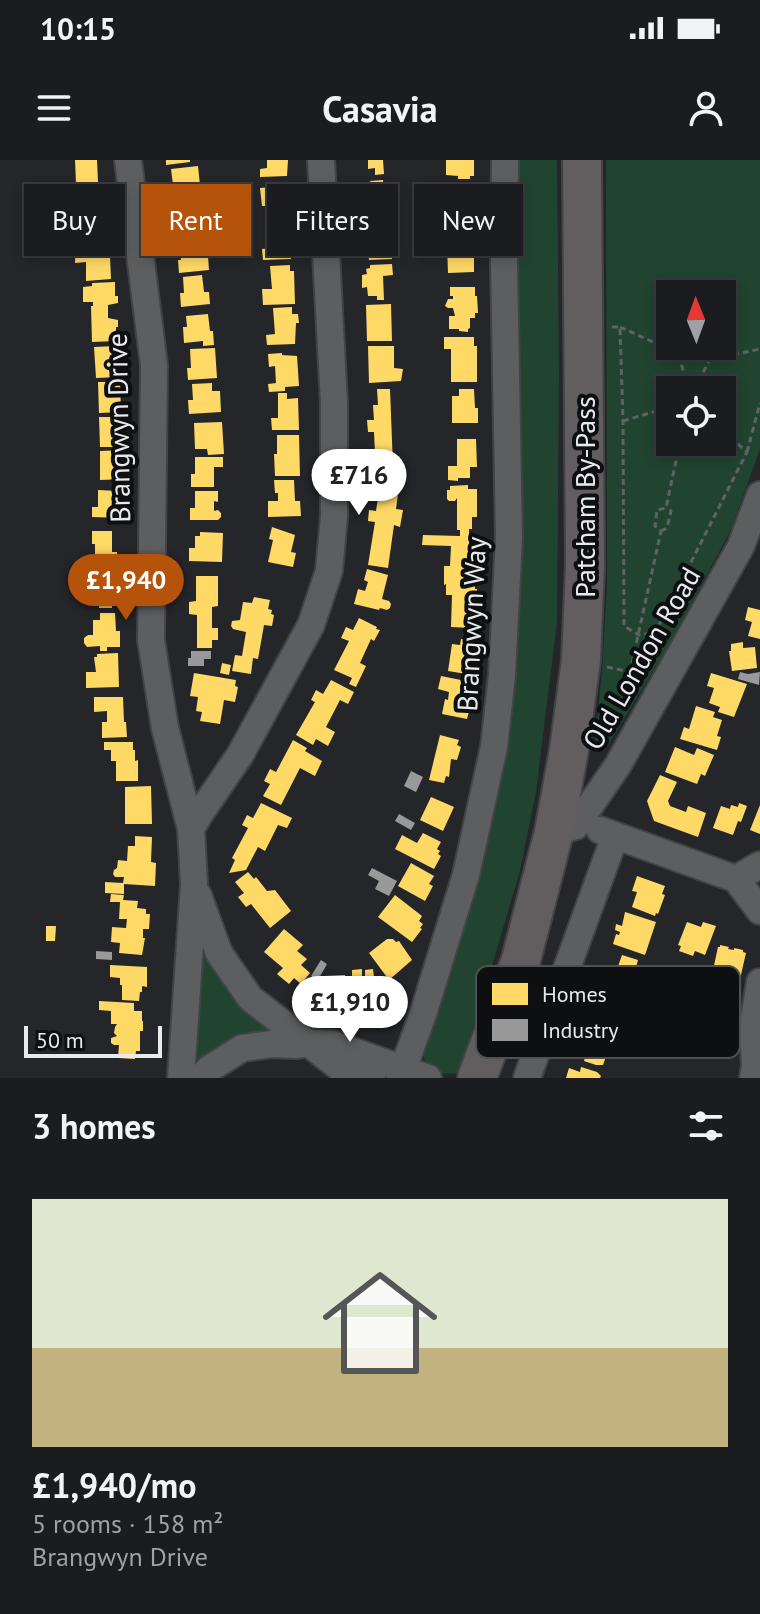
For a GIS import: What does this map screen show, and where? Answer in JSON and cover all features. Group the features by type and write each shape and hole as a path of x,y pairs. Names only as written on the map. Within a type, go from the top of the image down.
{"highway":[{"name":"Patcham By-Pass","path":"519,966 568,826 569,750 581,660 602,326 582,160"},
{"name":"Patcham By-Pass","path":"477,1078 484,1058"}],"street":[{"name":"Brangwyn Drive","path":"128,160 154,365 151,640 165,728 191,829 194,884 181,1078"},
{"path":"191,829 240,755 311,625 329,571 334,516 334,403 321,160"},
{"name":"Brangwyn Way","path":"411,1075 424,1011 466,875 494,747 502,675 509,538 505,160"},
{"name":"Old London Road","path":"568,826 618,765 664,683 750,548 760,495"},
{"path":"568,826 615,836 736,879 760,911"},
{"path":"568,966 615,836"},
{"path":"736,879 760,865"},
{"name":"Brangwyn Drive","path":"194,884 219,953 250,998 339,1067 372,1078"},
{"path":"753,1078 753,1026 760,982"},
{"path":"741,1078 737,1066 753,1026"},
{"name":"Brangwyn Drive","path":"201,1078 209,1069 242,1048 310,1043 333,1044 411,1075"},
{"path":"527,1078 534,1058"}],"path":[{"path":"602,326 656,346"},
{"path":"602,326 623,421 624,626 639,635 655,633 747,452 760,403"},
{"path":"736,354 760,349"},
{"path":"701,376 709,360"},
{"path":"623,421 656,412"},
{"path":"736,442 747,452"},
{"path":"666,508 677,456"},
{"path":"666,508 671,511 667,528 661,531 655,526 657,510 666,508"},
{"path":"630,672 661,531"},
{"path":"581,660 630,672 649,682 651,678 664,683"}],"green space":[{"path":"515,160 557,160 557,622 536,792 520,871 492,966 476,966 476,1019 460,1073 434,1071 421,1049 507,720 514,256 523,256 523,184 515,184"},
{"path":"606,160 760,160 760,449 730,532 663,655 605,750 594,748 607,584"},
{"path":"200,938 283,1034 192,1072"}],"building: Homes":[{"path":"75,160 97,160 98,182 76,184"},
{"path":"166,160 190,160 190,162 166,165"},
{"path":"267,160 288,160 287,176 260,177 260,169 267,168"},
{"path":"368,160 383,160 384,174 375,175 375,168 368,169"},
{"path":"446,160 474,160 474,176 458,179 458,176 446,175"},
{"path":"198,166 200,184 173,184 171,169"},
{"path":"383,180 383,184 367,184"},
{"path":"267,187 267,220 266,206 262,206 260,188"},
{"path":"267,248 267,256 291,256 291,259 263,260 262,249"},
{"path":"75,256 110,256 111,279 86,281 86,262 75,263"},
{"path":"181,256 208,256 209,270 179,273 178,260 181,260"},
{"path":"368,256 392,256 392,259 369,260"},
{"path":"447,256 474,257 474,272 448,273"},
{"path":"392,264 393,275 383,276 384,300 368,296 367,287 362,288 362,275 367,274 366,269 370,265"},
{"path":"290,265 290,271 294,271 295,304 263,305 262,289 272,289 270,266"},
{"path":"202,275 204,292 209,292 210,304 181,307 183,277"},
{"path":"115,282 118,303 108,305 108,318 118,320 116,341 92,342 93,302 83,302 83,287 92,286 92,283"},
{"path":"450,287 475,287 478,313 475,313 475,318 470,318 468,332 449,329 449,316 455,316 453,308 445,306 448,299 453,299"},
{"path":"391,304 392,341 367,341 366,305"},
{"path":"292,307 292,314 298,314 299,323 296,323 295,344 267,345 266,335 275,334 273,308"},
{"path":"208,314 214,345 203,346 203,341 184,343 186,316"},
{"path":"444,337 474,337 477,382 451,382 451,349 444,349"},
{"path":"116,346 118,377 96,378 94,347"},
{"path":"368,346 394,346 394,368 403,369 401,381 369,383"},
{"path":"215,348 217,378 188,380 190,349"},
{"path":"268,354 297,356 299,386 269,392 268,384 276,383 275,366 269,367"},
{"path":"98,382 120,382 121,412 99,413"},
{"path":"212,383 212,391 220,391 221,412 189,414 188,400 193,400 192,384"},
{"path":"377,389 390,389 391,474 376,474 374,432 368,432 367,420 374,420 373,405 378,405"},
{"path":"459,389 474,389 478,423 452,423 452,396 459,396"},
{"path":"278,393 287,393 287,399 298,398 299,430 272,430 271,418 278,418"},
{"path":"99,417 124,417 124,431 120,431 121,447 100,447"},
{"path":"222,422 224,454 208,455 207,449 195,449 194,423"},
{"path":"277,435 299,435 300,476 275,476"},
{"path":"457,439 476,439 477,467 470,467 470,478 458,478 458,481 448,480 448,466 457,466"},
{"path":"124,450 125,479 100,480 100,451"},
{"path":"195,457 223,457 223,467 214,467 214,487 191,487"},
{"path":"274,480 294,480 295,501 300,501 301,516 268,517 268,501 278,501"},
{"path":"385,481 396,483 396,509 403,510 400,527 394,525 388,568 368,565 375,522 368,521 369,510 376,511 379,491 384,491"},
{"path":"468,485 468,489 477,489 477,517 472,517 472,529 469,529 469,544 476,544 475,567 478,567 478,585 475,585 477,617 471,617 471,628 451,627 452,595 446,595 444,566 450,566 451,546 422,545 423,535 460,536 460,530 457,530 457,498 449,501 447,490 450,486"},
{"path":"98,490 117,491 117,500 121,500 123,505 123,518 92,517 92,507 98,507"},
{"path":"195,491 218,491 214,511 221,513 218,520 190,520 190,508 195,508"},
{"path":"272,527 295,535 291,552 296,553 293,567 268,562 273,540 269,539"},
{"path":"92,531 112,531 112,552 122,555 122,568 112,568 112,608 99,608 99,602 88,601 88,582 96,582 97,568 92,568 95,544 92,544"},
{"path":"200,532 223,533 222,562 189,561 189,548 195,548 195,536 200,536"},
{"path":"367,569 388,575 382,599 391,604 387,610 354,604 358,589 365,591"},
{"path":"196,576 218,576 218,606 212,607 212,628 218,628 218,640 212,640 212,648 197,648 197,615 189,614 189,602 196,601"},
{"path":"254,597 270,600 268,609 274,615 272,626 264,625 258,659 253,658 251,674 232,671 235,655 242,656 246,632 233,629 232,621 240,620 243,602 252,603"},
{"path":"748,607 760,610 760,639 748,636 752,622 745,620"},
{"path":"100,613 115,613 120,647 107,647 107,651 100,651 100,646 87,647 84,643 84,638 93,635 93,620 100,620"},
{"path":"359,618 380,630 374,641 371,639 360,663 366,666 356,687 349,684 352,678 334,670 349,641 341,638 346,627 353,630"},
{"path":"461,639 475,641 473,675 448,671 452,644 460,645"},
{"path":"743,642 743,648 755,647 757,668 732,671 731,644"},
{"path":"118,653 119,687 86,688 86,672 96,672 94,657 97,654"},
{"path":"222,663 231,665 229,675 220,673"},
{"path":"194,673 236,680 235,702 224,700 220,724 200,721 202,712 196,711 198,697 190,696"},
{"path":"711,673 747,684 734,717 718,712 720,707 709,703 714,688 707,686"},
{"path":"441,676 471,682 467,719 442,714 449,692 438,689"},
{"path":"331,680 354,692 348,704 340,700 326,727 335,732 328,746 316,739 313,745 296,735 315,702 311,700 316,690 323,694"},
{"path":"94,697 123,697 127,737 102,738 102,722 107,722 107,711 94,712"},
{"path":"696,706 715,712 713,717 722,720 717,750 680,739 684,727 689,729"},
{"path":"440,735 459,740 457,745 461,747 457,760 451,759 449,777 446,776 444,783 429,780"},
{"path":"293,740 322,761 315,776 300,768 281,805 263,796 270,784 264,781 270,769 276,772"},
{"path":"104,742 133,742 135,761 138,760 138,781 116,781 116,761 111,761 111,750 104,750"},
{"path":"675,747 694,755 697,748 714,755 705,776 701,774 697,784 665,772"},
{"path":"660,775 677,782 668,801 670,806 686,812 688,806 706,813 698,837 654,821 647,801"},
{"path":"151,786 152,824 125,824 125,787"},
{"path":"431,797 454,807 443,831 420,820"},
{"path":"261,803 292,818 287,828 278,825 265,851 258,847 246,870 229,873 235,860 232,858 248,828 242,825 247,815 253,818"},
{"path":"739,803 747,806 733,835 713,828 721,806 730,809 731,805 738,807"},
{"path":"760,805 760,834 750,830"},
{"path":"423,833 441,842 437,849 441,856 434,869 395,849 402,835 417,843"},
{"path":"135,836 152,837 151,862 156,863 155,886 124,884 124,894 105,893 105,882 123,883 124,877 115,877 114,870 118,860 127,861 128,846 135,846"},
{"path":"411,863 434,876 429,884 433,886 425,901 398,886"},
{"path":"248,872 267,891 275,890 291,911 270,928 251,904 246,907 238,897 244,893 235,882"},
{"path":"637,876 665,886 662,894 665,895 655,916 632,907 637,892 632,891"},
{"path":"111,894 124,895 123,900 138,901 137,908 146,909 146,914 150,914 149,929 143,929 142,955 119,953 120,943 111,942 112,927 126,928 127,919 119,919 120,902 110,902"},
{"path":"395,895 422,916 419,921 423,924 422,929 412,942 378,917"},
{"path":"625,912 656,922 645,955 613,944 616,934 620,932 615,930 616,924 622,926"},
{"path":"687,922 701,927 703,922 716,926 705,955 695,951 693,956 679,951 681,946 678,945"},
{"path":"46,926 56,926 55,941 46,941"},
{"path":"284,929 303,945 297,951 307,959 301,965 310,973 301,984 294,978 289,984 277,974 283,968 264,952"},
{"path":"387,939 399,941 412,960 389,980 369,953"},
{"path":"720,947 746,953 740,979 740,966 714,966"},
{"path":"622,955 638,960 636,966 618,966"},
{"path":"110,965 147,967 147,987 142,986 139,1001 122,1000 120,978 110,977"},
{"path":"362,969 362,978 365,978 365,970 373,969 374,977 378,977 379,997 353,998 353,1006 341,1006 341,998 325,999 324,976 345,975 345,982 352,982 352,970"},
{"path":"99,1001 134,1003 134,1011 142,1011 143,1031 140,1031 140,1051 136,1051 135,1059 118,1058 119,1045 111,1043 111,1038 117,1036 114,1033 117,1024 111,1024 111,1011 99,1010"},
{"path":"585,1058 605,1058 603,1065 584,1061"},
{"path":"581,1067 597,1072 600,1078 566,1078 569,1068 580,1072"}],"building: Industry":[{"path":"191,651 211,651 211,659 204,659 204,666 188,666"},
{"path":"740,672 760,672 759,685 738,679"},
{"path":"411,771 423,777 416,792 404,786"},
{"path":"399,814 415,823 411,830 395,821"},
{"path":"372,868 397,881 389,896 375,889 379,881 368,875"},
{"path":"96,951 112,952 112,960 96,959"},
{"path":"321,960 327,964 318,980 311,976"},
{"path":"385,980 393,991 387,996 379,984"},
{"path":"318,981 324,985 316,996 310,992"}]}
